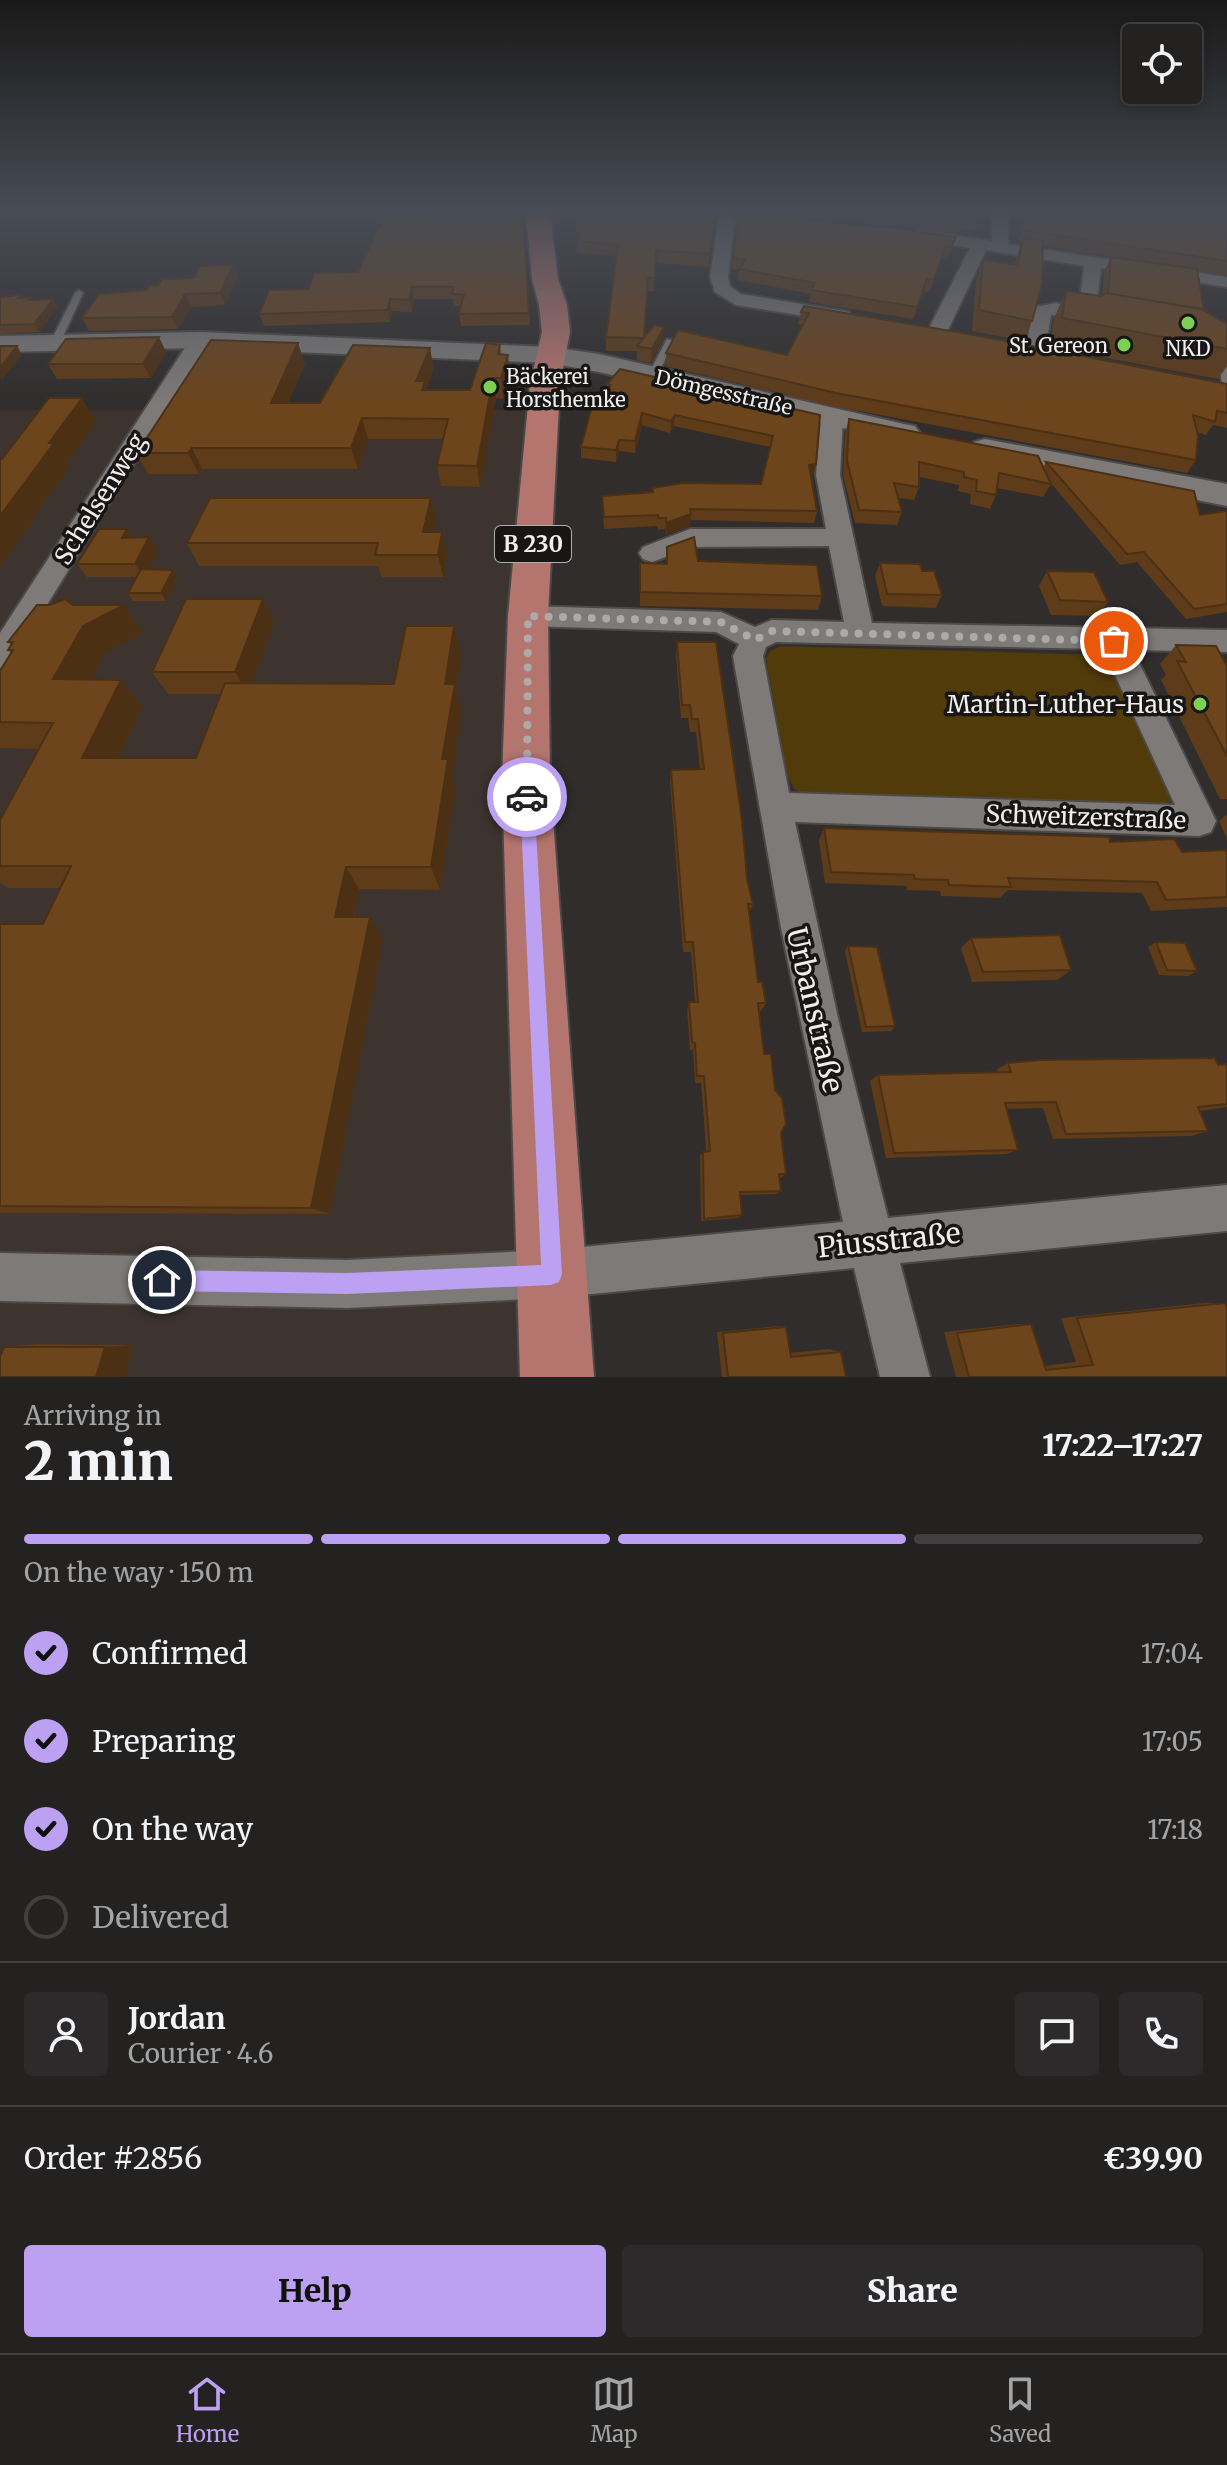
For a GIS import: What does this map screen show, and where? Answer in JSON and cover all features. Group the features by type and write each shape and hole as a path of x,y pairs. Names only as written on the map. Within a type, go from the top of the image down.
{"main road":[{"name":"B 230","path":"545,276 553,305 556,332 544,395 528,616 526,778 557,1377"},
{"name":"Dömgesstraße","path":"0,344 200,340 550,355 653,375 947,442 1227,495"}],"street":[{"path":"719,276 721,288 736,299 857,318"},
{"path":"937,332 965,276"},
{"path":"1060,359 1028,352 1042,311 1056,309 1096,316 1094,276"},
{"path":"1187,276 1227,282"},
{"name":"Schelsenweg","path":"3,647 200,340"},
{"path":"832,418 828,475 860,633"},
{"path":"652,553 690,538 841,537"},
{"path":"528,616 721,622 755,640 772,631 1114,641 1227,641"},
{"name":"Urbanstraße","path":"755,640 748,656 818,1028 905,1377"},
{"name":"Schweitzerstraße","path":"774,807 1199,821 1114,641"},
{"name":"Piusstraße","path":"551,1274 1227,1208"},
{"path":"2,1284 347,1284 551,1274"}],"lane":[{"path":"56,341 79,293"},
{"path":"653,375 670,341"},
{"path":"1208,343 1222,350 1222,387"}],"shaded area":[{"path":"0,410 542,410 557,1377 0,1377"},
{"path":"781,646 1104,655 1115,662 1174,789 1168,808 800,792 794,789 787,775 766,658 770,651"}],"building":[{"path":"228,276 220,293 185,294 172,317 82,318 99,294 147,290 150,285 158,285 162,279"},
{"path":"313,276 527,276 529,313 459,314 464,295 452,294 454,287 412,287 409,300 390,299 387,310 259,314 269,290 309,289"},
{"path":"614,276 655,276 648,278 644,337 655,325 664,327 652,349 637,346 644,338 606,337"},
{"path":"778,276 935,276 933,280 927,279 917,307 811,290 815,283"},
{"path":"982,276 1042,276 1032,321 979,310"},
{"path":"1109,276 1198,276 1204,311 1201,309 1108,294"},
{"path":"1066,291 1101,296 1106,293 1201,309 1227,324 1227,349 1062,318"},
{"path":"20,295 18,298 31,297 29,300 53,299 34,324 0,325 0,297"},
{"path":"804,306 1227,384 1227,413 1217,411 1215,422 1193,415 1198,436 1196,460 836,393 666,353 678,330 787,355 809,313 801,312"},
{"path":"159,337 143,364 48,364 66,339"},
{"path":"211,340 298,343 271,403 320,403 353,345 430,348 416,381 425,381 422,390 470,390 486,343 500,345 498,354 508,355 501,378 493,378 477,466 437,465 448,419 362,418 351,448 192,448 188,453 137,453"},
{"path":"0,346 17,346 0,368"},
{"path":"620,369 820,415 816,464 809,465 817,511 690,509 691,514 666,523 666,518 658,518 658,515 604,517 602,496 653,492 652,488 683,483 761,484 773,436 675,415 671,421 642,413 635,441 619,440 616,450 581,447 592,406 611,385 607,384"},
{"path":"49,398 82,398 49,443 54,443 0,516 0,459"},
{"path":"849,419 1038,456 1051,484 999,473 996,495 976,491 977,480 964,477 964,472 919,462 919,487 894,483 902,512 859,510 847,461"},
{"path":"1046,462 1194,491 1200,515 1227,511 1227,604 1194,609 1144,552 1127,554"},
{"path":"210,498 431,498 423,532 442,532 438,555 375,555 378,543 187,543"},
{"path":"99,529 127,529 122,538 149,537 135,564 77,564"},
{"path":"694,537 698,561 817,565 822,596 640,592 640,563 667,564 667,547"},
{"path":"880,563 920,564 922,571 934,571 942,595 887,594"},
{"path":"141,569 173,570 161,593 128,593"},
{"path":"1047,571 1094,572 1108,602 1060,600"},
{"path":"65,599 73,605 124,605 83,626 53,679 121,680 82,758 196,758 225,683 394,684 406,626 454,626 445,684 455,684 442,759 448,759 431,867 346,867 335,917 370,917 311,1208 0,1206 0,924 43,924 71,866 0,866 0,820 53,723 0,722 0,671 13,650 8,650 13,642 8,642 37,605 50,605"},
{"path":"186,599 263,599 235,672 152,672"},
{"path":"677,642 716,642 742,820 747,879 753,904 748,904 758,982 762,982 766,1003 758,1003 764,1054 771,1054 775,1090 782,1098 786,1124 781,1133 786,1174 779,1174 781,1191 740,1192 742,1215 704,1219 703,1152 710,1151 704,1076 697,1076 695,1043 692,1042 689,1002 698,1002 693,942 685,942 671,770 704,769 698,719 692,719 690,705 682,705"},
{"path":"1176,645 1216,646 1227,666 1227,756 1177,661 1186,662"},
{"path":"824,828 1109,837 1110,842 1174,839 1182,852 1227,850 1227,897 1166,900 1157,882 1008,878 1011,887 949,885 948,880 915,879 914,875 831,872"},
{"path":"1060,935 1071,970 983,972 971,938"},
{"path":"1156,942 1185,943 1197,971 1167,970"},
{"path":"848,946 877,947 895,1026 866,1027"},
{"path":"1215,1058 1218,1065 1227,1064 1227,1104 1198,1107 1208,1131 1066,1134 1056,1102 1005,1103 1018,1150 894,1153 878,1075 1011,1072 1008,1063 1041,1060"},
{"path":"1225,1303 1227,1377 969,1377 957,1333 1031,1324 1046,1370 1093,1365 1077,1318"},
{"path":"786,1327 791,1357 841,1352 846,1377 728,1377 723,1333"},
{"path":"4,1347 105,1347 96,1377 0,1377 0,1357"}],"way so far":[{"path":"527,797 528,616 721,622 755,640 772,631 1114,641"}],"place":[{"name":"NKD","path":"1188,323"},
{"name":"St. Gereon","path":"1124,345"},
{"name":"Bäckerei Horsthemke","path":"490,387"},
{"name":"Martin-Luther-Haus","path":"1200,704"}],"route":[{"path":"162,1280 347,1284 551,1274 527,797"}]}
